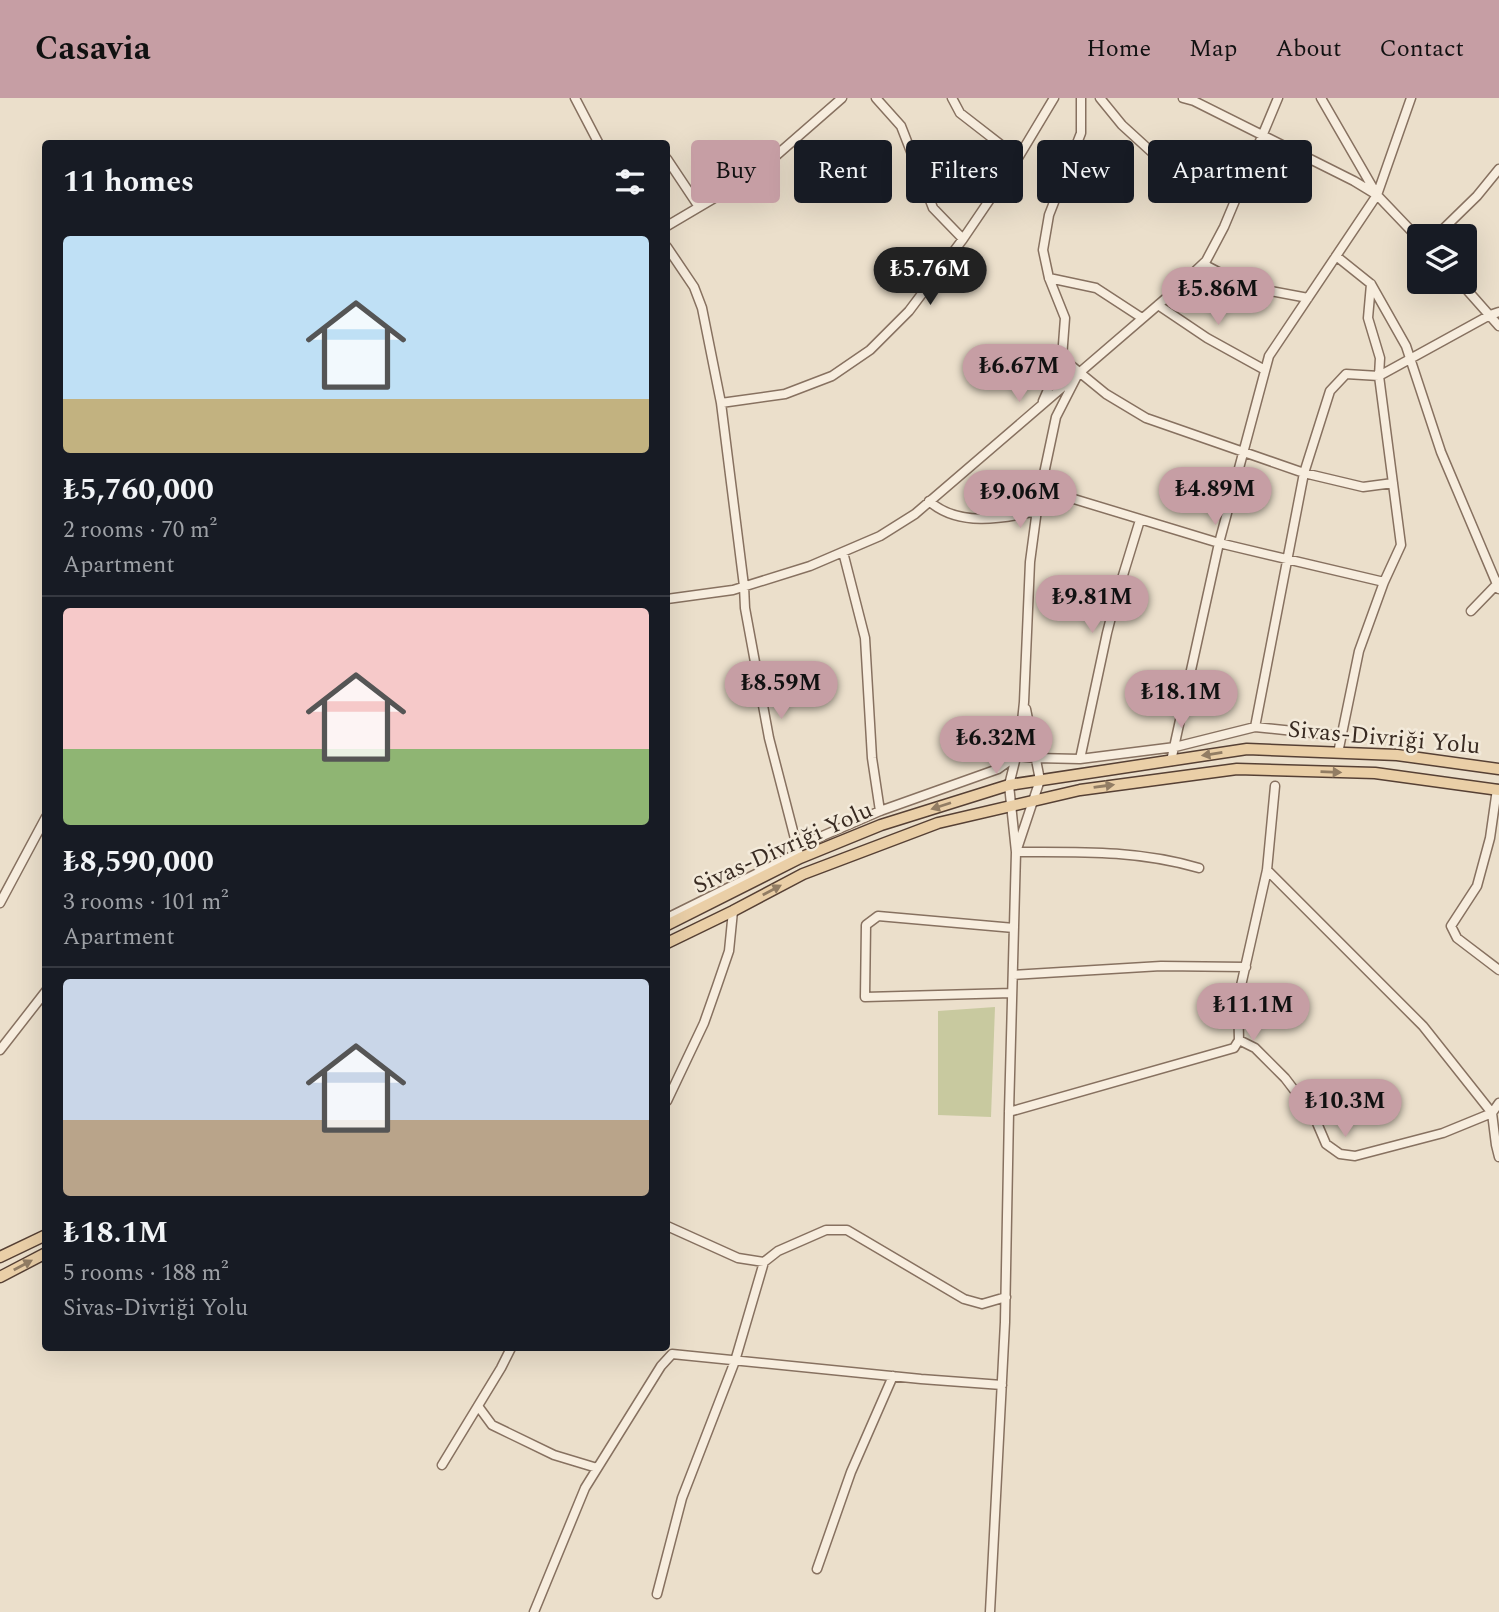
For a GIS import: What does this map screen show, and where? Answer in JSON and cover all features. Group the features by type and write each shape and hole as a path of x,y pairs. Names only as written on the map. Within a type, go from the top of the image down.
{"main road":[{"name":"Sivas-Divriği Yolu","path":"670,923 798,853 1009,785 1247,749 1397,755 1499,769"},
{"name":"Sivas-Divriği Yolu","path":"670,942 803,874 939,823 1080,790 1237,769 1375,773 1498,790"},
{"path":"0,1257 42,1237"},
{"path":"0,1277 42,1255"}],"street":[{"path":"575,98 597,140"},
{"path":"670,224 755,174 842,98"},
{"path":"876,98 901,127 933,208 963,239"},
{"path":"952,98 960,113 995,140"},
{"path":"1023,150 1054,98"},
{"path":"1042,404 1062,359 1065,318 1049,278 1043,250 1049,215 1082,133 1081,98"},
{"path":"1100,98 1122,125 1148,149"},
{"path":"1183,98 1194,101 1377,195"},
{"path":"1260,140 1278,98"},
{"path":"1321,98 1377,195 1407,226"},
{"path":"1171,761 1219,543 1269,356 1377,195 1411,98"},
{"path":"670,164 699,207"},
{"path":"1448,224 1477,196 1499,169"},
{"path":"721,402 785,394 832,376 870,350 909,311 987,203"},
{"path":"670,599 733,590 810,566 880,536 915,514 1158,306 1203,264 1234,203"},
{"path":"670,251 694,286 702,308 721,402 745,608 769,737 798,853"},
{"path":"1336,256 1371,284 1406,346 1441,452 1498,585 1471,611"},
{"path":"1203,264 1265,290 1308,298"},
{"path":"1049,278 1096,288 1142,318"},
{"path":"1338,752 1359,651 1384,582 1401,545 1379,376 1380,358 1368,318 1371,284"},
{"path":"1471,294 1499,326"},
{"path":"1158,306 1207,338 1265,370"},
{"path":"1255,727 1304,473 1330,391 1346,374 1379,376 1499,312"},
{"path":"1062,359 1106,394 1146,418 1304,473 1363,487 1392,483"},
{"path":"990,1612 1006,1297 1016,852 1009,785 1020,741 1024,702 1030,562 1037,511 1056,417 1079,372"},
{"path":"1041,489 1219,543 1384,582"},
{"path":"929,501 939,510 969,519 1012,517 1037,511"},
{"path":"1080,759 1107,633 1140,520"},
{"path":"843,552 865,638 872,758 880,811"},
{"path":"1016,852 1040,780 1024,702"},
{"path":"670,917 880,811 998,769 1016,756 1080,759 1175,747 1255,727 1341,736"},
{"path":"1009,1112 1234,1048 1239,1040 1238,999 1267,870 1275,786"},
{"path":"1498,790 1490,838 1477,886 1451,926 1457,938 1499,970"},
{"path":"0,903 42,824"},
{"path":"1016,852 1103,852 1171,860 1199,868"},
{"path":"1267,870 1423,1026 1492,1113 1499,1157"},
{"path":"670,1094 708,1011 729,951 733,911"},
{"path":"1012,993 865,997 866,925 878,916 1014,928"},
{"path":"1013,975 1161,966 1245,967"},
{"path":"0,1050 42,995"},
{"path":"1239,1040 1255,1048 1285,1078 1314,1116 1326,1144 1340,1154 1355,1156 1443,1133 1492,1113 1499,1103"},
{"path":"670,1227 738,1258 764,1262"},
{"path":"657,1594 682,1498 735,1361 764,1262 778,1251 827,1230 847,1230 964,1299 982,1304 1006,1297"},
{"path":"442,1465 510,1351"},
{"path":"534,1612 585,1488 661,1366 672,1354 1002,1384"},
{"path":"817,1569 851,1472 893,1376"},
{"path":"478,1406 492,1424 554,1455 597,1468"}],"green space":[{"path":"995,1007 991,1117 938,1115 938,1011"}]}
